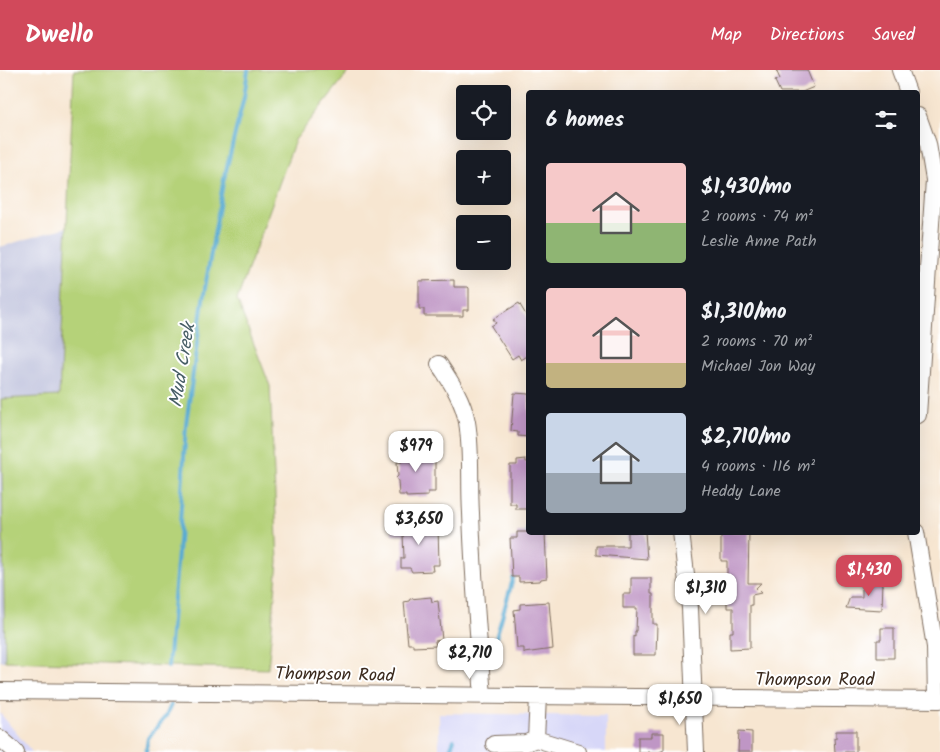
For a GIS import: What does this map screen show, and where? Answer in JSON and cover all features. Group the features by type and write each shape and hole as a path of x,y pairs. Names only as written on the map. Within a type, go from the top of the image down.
{"street":[{"path":"900,70 907,90"},
{"path":"920,122 928,144 934,180 920,386"},
{"path":"439,364 454,385 462,402 467,421 474,597 483,696"},
{"path":"681,535 690,608 696,752"},
{"path":"916,535 935,647 938,700"},
{"name":"Thompson Road","path":"0,691 938,700"},
{"path":"536,739 538,696"},
{"path":"0,738 16,752"},
{"path":"494,744 526,743 536,739 578,752"}],"shaded area":[{"path":"67,227 59,397 1,400 5,661 0,661 0,247"},
{"path":"0,713 32,752 0,752"},
{"path":"439,713 606,716 606,752 439,752"}],"green space":[{"path":"74,70 350,70 295,140 237,300 270,386 278,562 268,669 5,661 1,399 59,396"}],"building":[{"path":"776,70 807,70 814,87 807,90 779,90 775,81 780,79"},
{"path":"454,280 454,287 469,288 469,310 463,310 463,316 424,316 424,309 419,309 419,281"},
{"path":"519,303 526,315 526,357 521,360 518,355 512,359 491,326 496,323 493,319"},
{"path":"514,393 526,394 526,437 518,436 518,432 511,431"},
{"path":"429,448 429,453 435,453 435,492 428,492 428,496 406,497 406,495 399,495 396,478 398,476 397,462 402,462 401,449"},
{"path":"526,459 526,509 516,509 516,504 510,504 510,465 517,465 517,460"},
{"path":"431,522 432,527 438,526 439,565 432,565 433,571 412,572 410,568 401,568 401,558 404,558 403,534 392,534 392,524"},
{"path":"517,532 526,532 526,535 545,535 547,578 540,581 519,582 519,577 512,577 510,538 517,538"},
{"path":"628,535 645,535 647,559 596,555 596,546 628,546"},
{"path":"721,535 749,535 748,583 761,583 756,588 761,593 752,595 752,605 750,605 750,648 730,649 730,632 733,632 733,608 727,608 727,561 721,561"},
{"path":"631,578 651,578 653,624 657,624 656,655 633,655 633,636 635,637 636,631 637,608 623,608 623,594 631,594"},
{"path":"862,580 883,581 882,610 846,608 850,597 862,597"},
{"path":"431,597 432,602 438,601 442,640 435,641 436,646 413,647 413,644 408,644 404,602 410,599"},
{"path":"549,602 553,649 524,653 524,648 517,648 514,610 520,609 520,604"},
{"path":"881,628 894,628 894,658 877,658 877,640 881,640"},
{"path":"739,731 752,732 752,752 738,752"},
{"path":"836,731 856,731 856,752 835,752 834,738 836,738"},
{"path":"651,733 664,733 664,750 659,752 638,752 638,737 651,737"}],"waterway":[{"name":"Mud Creek","path":"168,667 179,541 186,424 203,300 223,183 244,97 248,70"},
{"path":"491,655 515,572"},
{"name":"Mud Creek","path":"146,752 148,738 166,716 171,705"},
{"path":"449,752 454,740"}]}
